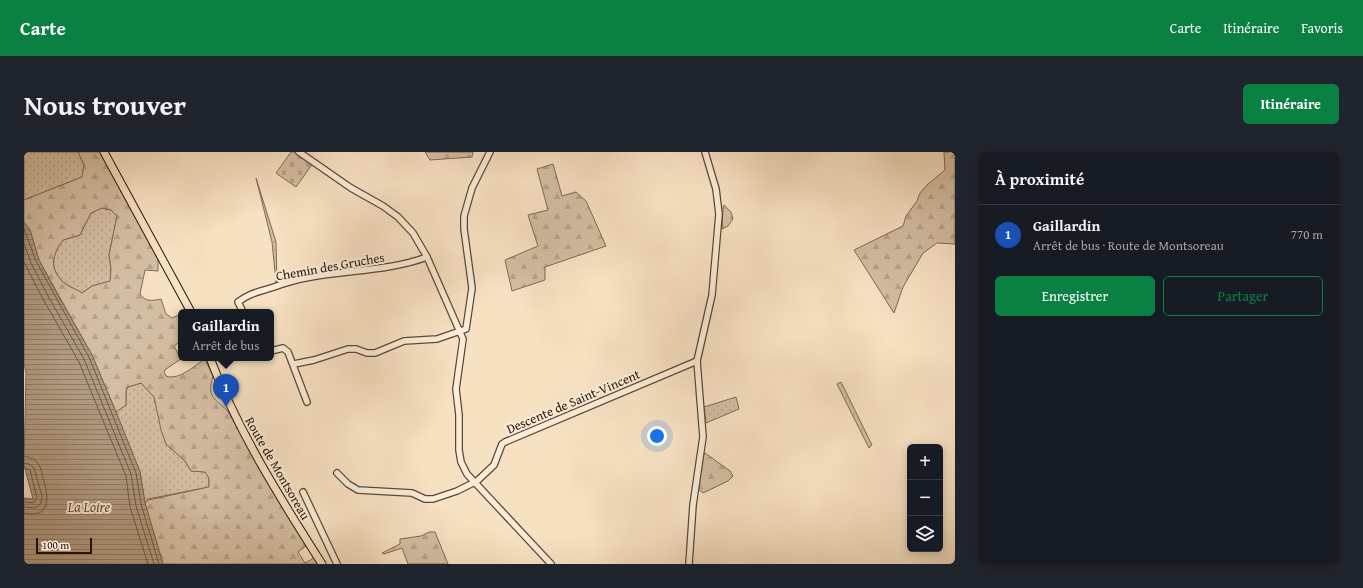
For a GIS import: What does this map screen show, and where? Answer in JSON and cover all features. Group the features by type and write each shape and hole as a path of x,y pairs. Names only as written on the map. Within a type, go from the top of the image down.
{"main road":[{"path":"104,152 190,309"},
{"name":"Route de Montsoreau","path":"211,361 238,422 299,528 322,564"}],"street":[{"path":"299,152 351,188 383,206 398,217 413,233 427,256 464,330"},
{"path":"490,152 472,188 464,216 464,229 472,288 464,330 464,343 456,377 459,450 465,470 551,564"},
{"path":"689,564 693,505 702,437 697,361 712,295 719,214 716,189 705,152"},
{"name":"Chemin des Gruches","path":"242,309 238,302 249,294 281,283 396,266 427,256"},
{"path":"294,364 352,348 363,353 372,353 404,341 437,339 464,330"},
{"path":"274,350 286,350 294,364 307,402"},
{"name":"Descente de Saint-Vincent","path":"336,473 348,484 358,490 412,493 429,499 457,491 475,482 494,465 502,444 505,442 697,361"},
{"path":"303,492 337,564"}],"green space":[{"path":"24,152 78,152 84,165 82,177 24,200"},
{"path":"78,152 101,152 158,256 158,271 145,270 140,294 149,300 161,299 166,314 172,318 178,315 178,343 174,346 178,353 178,361 166,369 164,372 166,376 176,376 202,361 206,361 213,376 211,383 212,396 227,410 306,546 298,552 305,563 314,558 318,564 163,564 145,503 148,500 209,487 209,478 205,472 191,471 185,461 166,444 161,430 154,397 141,383 128,387 126,391 126,405 116,412 92,355 39,260 30,230 24,222 24,200 82,177 84,165","holes":["102,208 111,210 117,216 109,255 111,269 110,281 92,286 82,293 65,283 58,276 54,266 55,255 63,240 80,235 91,213"]},
{"path":"291,152 297,152 313,163 296,187 276,173"},
{"path":"425,152 473,152 472,157 430,160"},
{"path":"944,152 955,152 955,244 937,243 923,253 903,287 894,313 854,250 903,226 906,216 917,201 920,193 945,170"},
{"path":"553,164 562,196 576,192 586,201 606,246 545,267 545,280 512,291 505,260 538,246 528,215 548,210 537,169"},
{"path":"256,178 276,242 276,282 272,242"},
{"path":"724,205 731,212 733,219 728,226 722,229 723,208"},
{"path":"102,208 111,210 117,216 109,255 111,281 92,286 82,293 65,283 58,276 54,266 55,255 63,240 80,235 91,213"},
{"path":"841,382 872,445 869,448 837,384"},
{"path":"141,383 154,397 166,444 185,461 191,471 205,472 209,478 209,487 148,499 145,503 140,472 116,412 126,405 126,391 128,387"},
{"path":"736,397 739,409 706,423 704,407"},
{"path":"705,453 730,471 733,476 728,481 703,493 698,489 703,456"},
{"path":"429,532 435,532 448,564 408,564 402,548 384,554 382,553 400,544 400,539 421,536"}],"water":[{"name":"La Loire","path":"24,222 30,230 39,260 92,355 116,412 140,472 145,503 163,564 24,564 24,498 33,499 24,465 26,373 24,364"}],"place":[{"name":"Gaillardin","path":"226,407"}]}
